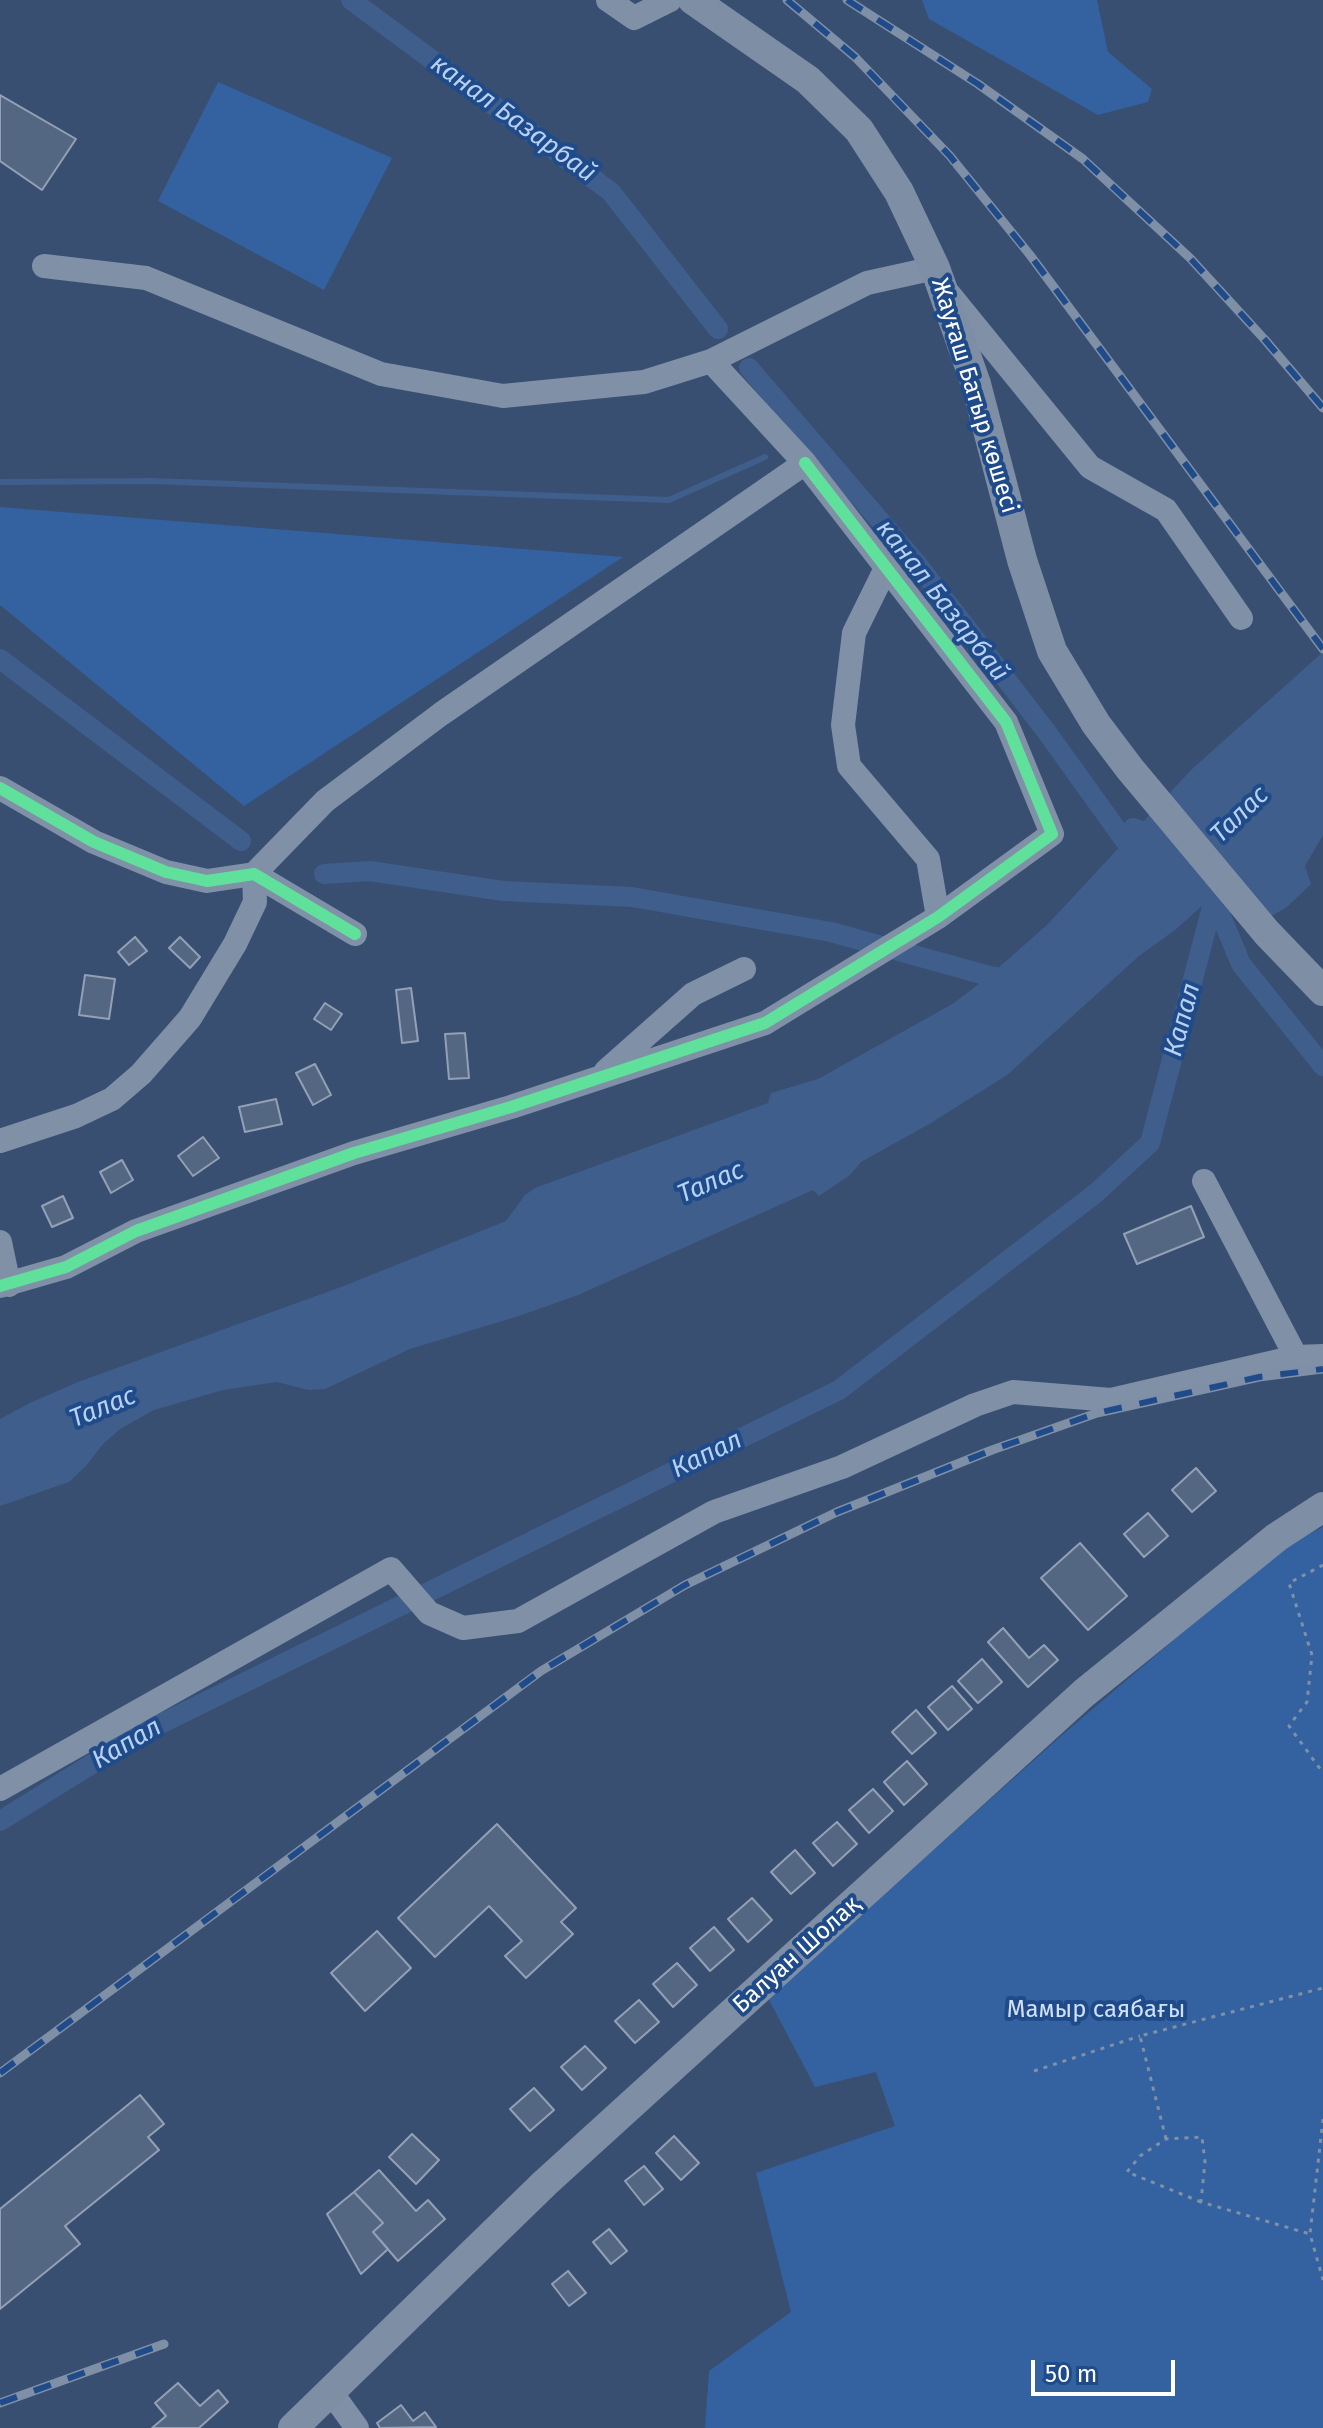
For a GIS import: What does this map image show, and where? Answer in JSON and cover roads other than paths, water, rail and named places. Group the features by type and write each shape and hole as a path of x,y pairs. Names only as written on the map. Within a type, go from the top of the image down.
{"main road":[{"name":"Жауғаш Батыр көшесі","path":"693,0 808,80 859,130 899,192 938,276 976,384 1022,560 1052,651 1096,724 1130,769 1267,933 1323,991"},
{"name":"Балуан Шолақ","path":"293,2428 545,2183 1084,1693 1277,1537 1323,1507"}],"street":[{"path":"608,0 634,18 670,0"},
{"path":"44,266 146,278 381,374 503,396 644,382 711,361 867,283 938,276 1090,467 1166,510 1241,618"},
{"path":"0,1242 5,1286 66,1267 136,1231 354,1153 765,1023 938,917 1052,834 1006,722 805,463 711,361"},
{"path":"0,788 94,842 166,872 207,881 254,874 325,801 418,732 805,463"},
{"path":"886,568 854,633 843,725 849,766 928,859 938,917"},
{"path":"254,874 355,934"},
{"path":"0,1141 76,1116 112,1099 141,1074 190,1018 235,944 255,902 254,874"},
{"path":"599,1078 693,994 744,969"},
{"path":"1204,1181 1296,1357"},
{"path":"0,1789 391,1569 429,1613 463,1628 518,1621 714,1512 842,1467 975,1405 1013,1392 1111,1400 1296,1357 1323,1356"},
{"path":"331,2392 357,2428"}],"water":[{"name":"Талас","path":"1323,652 1323,835 1305,866 1311,884 1287,907 1261,922 1218,897 1211,898 1139,956 1007,1075 861,1162 850,1175 819,1196 813,1190 578,1295 410,1349 325,1389 309,1390 277,1382 223,1390 154,1410 120,1429 69,1482 0,1506 0,1419 32,1402 78,1382 341,1287 506,1221 525,1195 535,1188 768,1103 771,1093 818,1079 954,1003 1047,925 1192,769"}],"waterway":[{"name":"канал Базарбай","path":"351,0 611,192 718,329"},
{"name":"канал Базарбай","path":"749,368 918,565 1046,731 1125,841 1133,828 1144,832 1162,832"},
{"path":"0,482 152,481 669,500 765,457"},
{"path":"0,659 241,841"},
{"path":"324,874 370,871 503,891 632,897 831,932 989,976 1015,980"},
{"path":"1217,898 1214,899 1241,964 1323,1066"},
{"name":"Капал","path":"0,1821 142,1733 839,1390 1096,1193 1150,1143 1214,899"}],"railway":[{"path":"787,0 855,57 950,156 1030,255 1323,649"},
{"path":"847,0 978,84 1083,159 1190,258 1323,408"},
{"path":"0,2073 541,1671 685,1585 837,1512 992,1450 1097,1413 1259,1377 1323,1369"},
{"path":"0,2403 164,2344"}],"park label":[{"name":"Мамыр саябағы","path":"1096,2010"}]}
